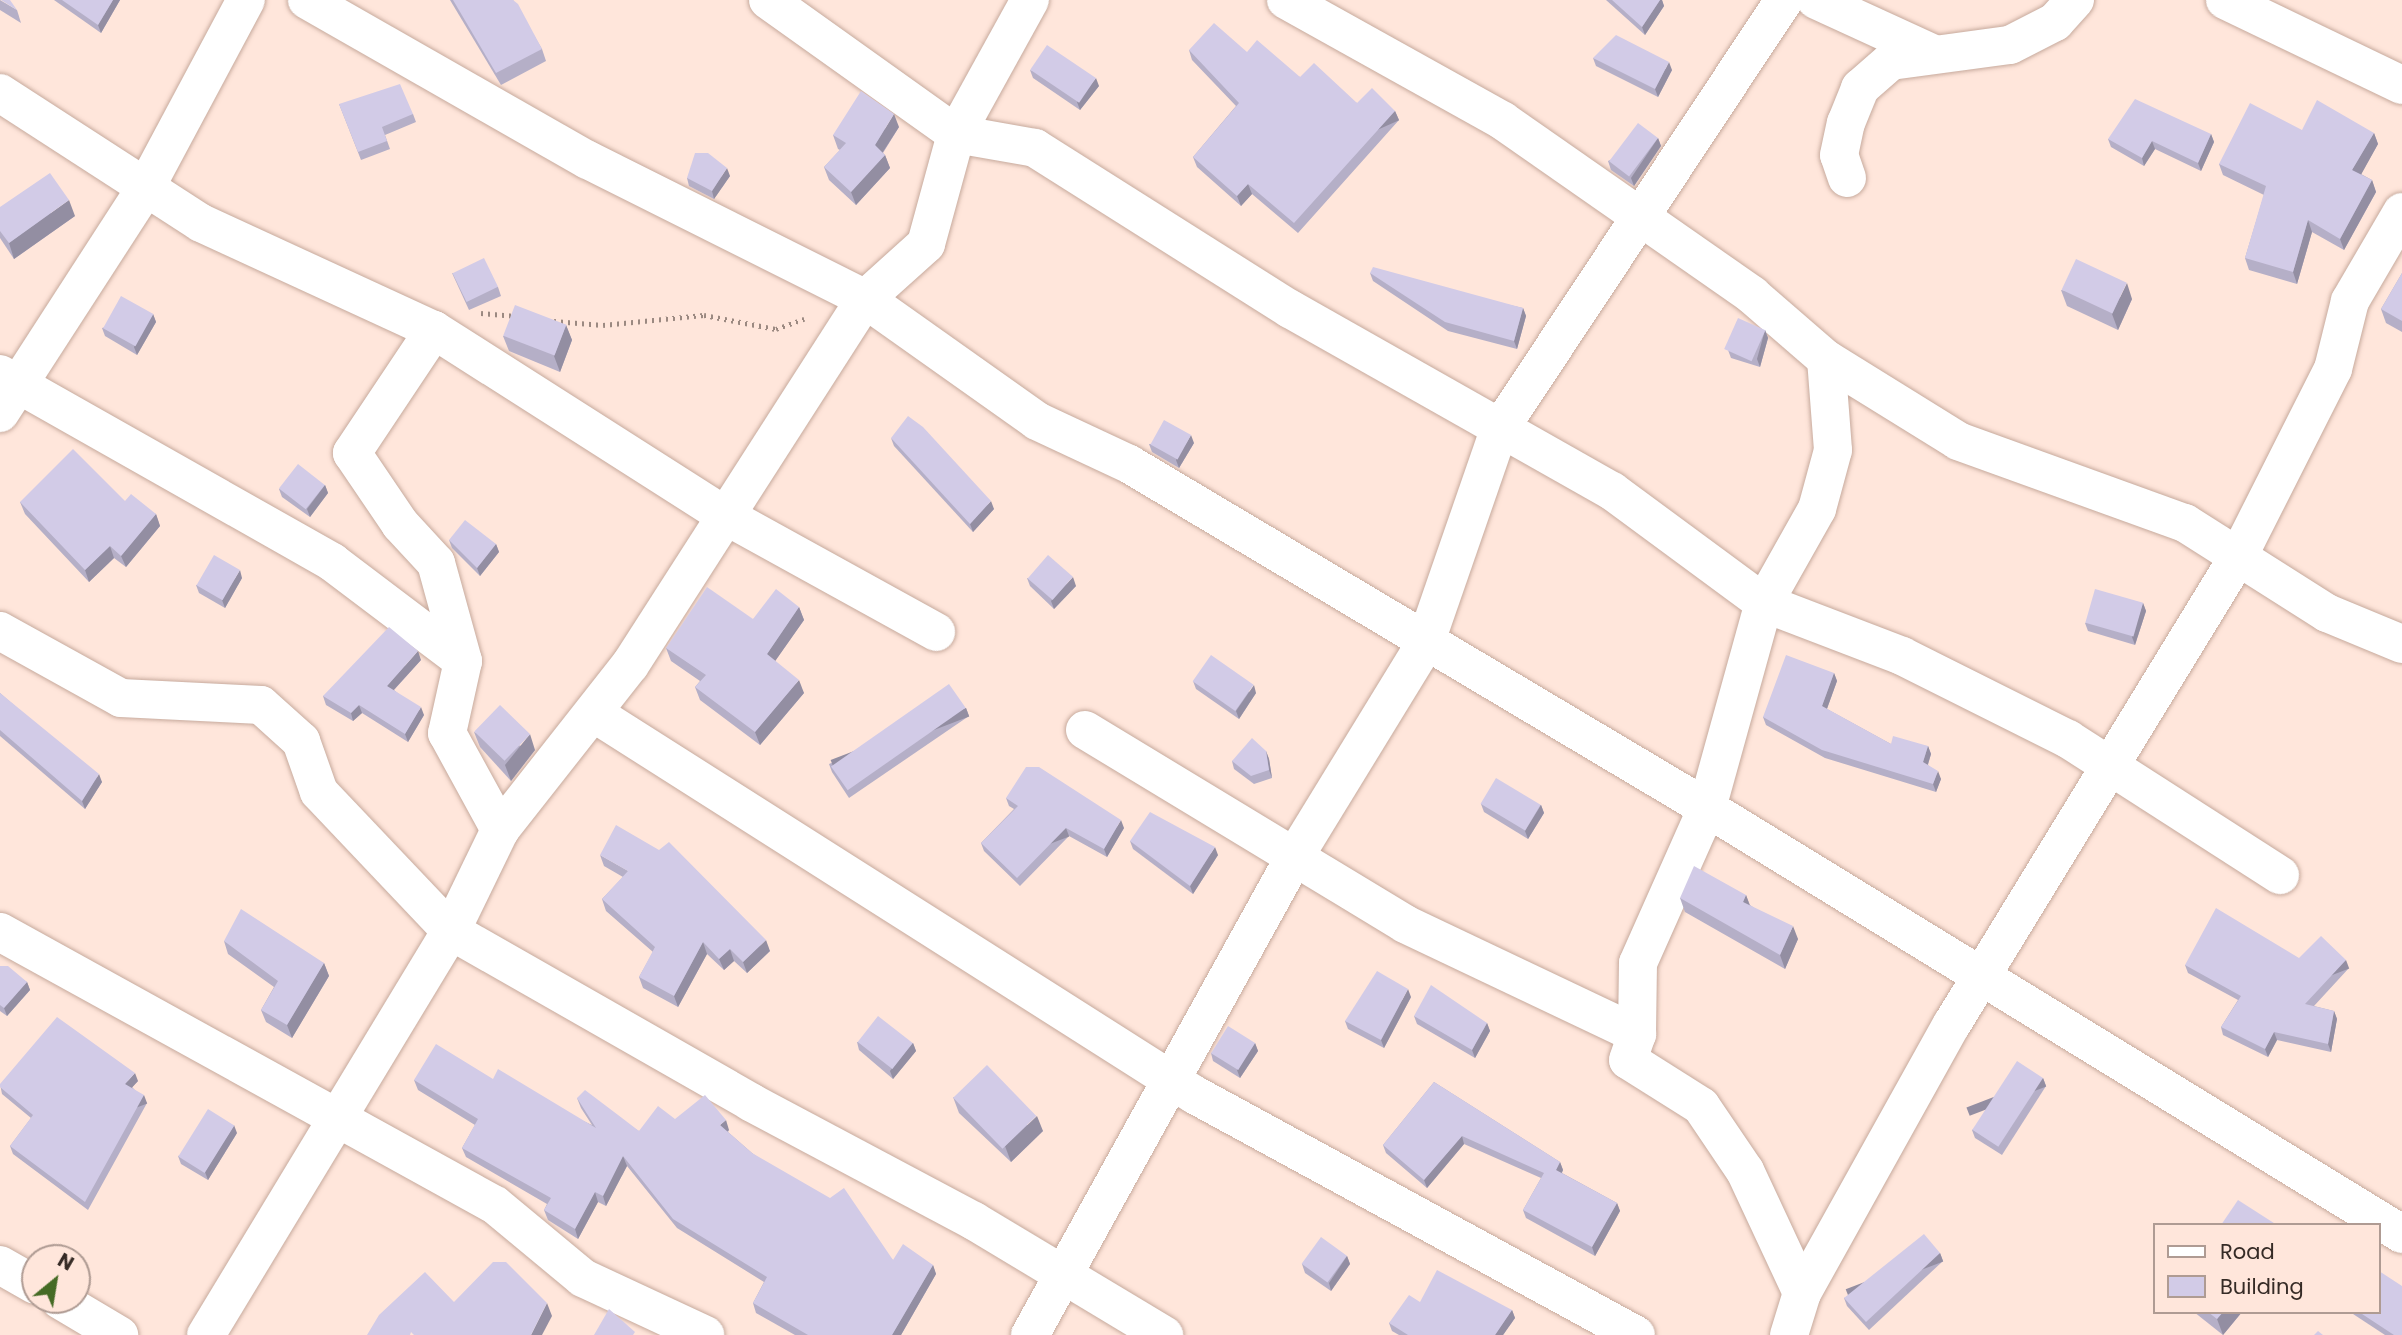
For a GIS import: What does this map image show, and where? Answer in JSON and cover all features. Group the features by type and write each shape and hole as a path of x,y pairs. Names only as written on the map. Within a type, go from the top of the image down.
{"street":[{"path":"246,0 146,187 5,390 332,562 463,661"},
{"path":"307,0 588,160 865,299 1037,421 1129,464 1425,644 1707,808 1980,979 2402,1234"},
{"path":"768,0 956,134 1035,148 1290,309 1499,430 1612,491 1763,603 1902,656 2068,739 2110,769 2280,875"},
{"path":"206,1335 339,1121 451,931 500,830 595,714 865,299 926,244 956,134 1031,0"},
{"path":"1286,0 1503,121 1752,295 1826,359 1958,441 2185,523 2327,613 2402,645"},
{"path":"1030,1335 1066,1276 1168,1078 1295,856 1425,644 1499,430 1784,0"},
{"path":"1816,0 1932,53"},
{"path":"1847,178 1839,155 1860,88 1891,61 1932,53 2010,45 2055,22 2075,0"},
{"path":"2225,0 2402,85"},
{"path":"0,93 201,223 434,330 726,516 936,632"},
{"path":"1789,1335 1802,1293 1980,979 2238,557 2333,369 2350,301 2402,212"},
{"path":"434,330 352,453 400,524 436,563 463,661 447,733 500,830"},
{"path":"1802,1293 1745,1171 1701,1106 1628,1060 1637,1034 1638,963 1707,808 1763,603 1817,509 1830,461 1826,359"},
{"path":"0,631 121,698 261,705 301,741 319,792 451,931 1066,1276 1164,1335"},
{"path":"595,714 1168,1078 1636,1335"},
{"path":"1084,730 1405,924 1637,1034"},
{"path":"0,932 495,1205 583,1278 705,1335"},
{"path":"0,1265 21,1278"},
{"path":"84,1314 119,1335"}],"path":[{"path":"548,320 603,325 704,315 776,329 865,299"},
{"path":"434,330 485,312 523,317"}],"building":[{"path":"1,0 10,0 17,10"},
{"path":"62,0 113,0 98,25"},
{"path":"453,0 513,0 518,4 542,49 496,73"},
{"path":"1612,0 1660,0 1642,27"},
{"path":"1214,23 1247,52 1257,40 1300,77 1314,63 1357,103 1372,88 1395,111 1294,223 1248,184 1237,196 1193,157 1239,103 1189,50"},
{"path":"1616,35 1669,62 1655,89 1593,58"},
{"path":"1047,45 1096,78 1079,103 1030,70"},
{"path":"400,84 413,114 382,127 387,141 358,152 339,104"},
{"path":"861,91 894,114 875,145 885,155 851,192 824,167 846,143 833,135"},
{"path":"2135,99 2211,134 2198,163 2152,141 2142,158 2108,139"},
{"path":"2317,100 2374,133 2352,170 2372,180 2340,239 2308,220 2293,272 2245,258 2266,186 2219,164 2250,103 2302,130"},
{"path":"1638,123 1658,138 1629,176 1609,161"},
{"path":"695,153 708,153 727,168 712,191 687,178"},
{"path":"50,173 69,200 9,243 0,231 0,207"},
{"path":"484,258 498,287 467,302 453,273"},
{"path":"2076,259 2127,283 2112,313 2062,290"},
{"path":"1373,267 1523,308 1514,341 1445,322 1370,273"},
{"path":"2402,273 2402,321 2381,309"},
{"path":"121,296 153,314 135,346 103,328"},
{"path":"515,305 566,325 555,356 503,336"},
{"path":"1738,318 1765,330 1752,361 1724,349"},
{"path":"908,416 923,427 991,501 970,524 891,438"},
{"path":"1164,420 1191,435 1178,460 1150,444"},
{"path":"73,449 125,501 131,494 156,514 121,556 110,546 85,570 20,502"},
{"path":"298,464 325,485 306,509 279,488"},
{"path":"465,520 496,544 477,568 449,540"},
{"path":"214,555 240,570 222,600 197,585"},
{"path":"1048,555 1073,577 1053,600 1028,578"},
{"path":"707,587 753,619 776,589 799,607 767,654 799,680 755,732 695,687 706,675 666,648"},
{"path":"2095,589 2143,603 2133,636 2085,623"},
{"path":"389,627 418,651 387,686 421,707 405,734 359,705 351,713 323,696"},
{"path":"1211,655 1254,685 1235,711 1193,681"},
{"path":"1786,655 1834,673 1822,706 1891,744 1893,736 1928,746 1923,762 1938,771 1933,784 1822,750 1763,717"},
{"path":"949,684 966,708 848,790 831,767"},
{"path":"0,693 99,774 82,801 0,730"},
{"path":"500,705 530,734 505,761 474,732"},
{"path":"1252,738 1266,751 1269,770 1251,776 1232,761"},
{"path":"1026,767 1039,767 1121,820 1104,849 1066,828 1017,878 981,843 1018,806 1006,798"},
{"path":"1496,778 1541,805 1525,830 1481,804"},
{"path":"1150,812 1215,847 1190,886 1130,841"},
{"path":"616,825 659,850 669,842 766,940 743,962 730,949 719,959 703,942 674,996 639,977 655,947 602,899 628,871 600,855"},
{"path":"1694,866 1746,895 1743,902 1793,926 1780,955 1680,898"},
{"path":"2216,908 2299,958 2321,936 2346,960 2305,1004 2334,1011 2328,1044 2274,1032 2265,1049 2221,1027 2241,996 2185,965"},
{"path":"241,909 324,963 287,1025 261,1010 278,981 224,941"},
{"path":"0,966 8,966 27,982 4,1008 0,1005"},
{"path":"1377,971 1408,989 1381,1040 1345,1021"},
{"path":"1431,985 1487,1023 1472,1050 1414,1016"},
{"path":"878,1016 913,1043 892,1069 858,1042"},
{"path":"57,1017 135,1073 125,1084 144,1095 85,1202 10,1146 33,1115 0,1087"},
{"path":"1228,1026 1255,1043 1238,1070 1211,1053"},
{"path":"436,1044 493,1079 498,1069 596,1128 577,1098 585,1090 639,1131 658,1106 675,1119 705,1095 726,1120 720,1125 752,1153 830,1198 844,1188 893,1260 903,1244 933,1265 892,1335 808,1335 753,1303 767,1277 673,1219 623,1156 603,1196 595,1192 575,1229 544,1210 551,1198 462,1148 478,1119 414,1080"},
{"path":"2017,1061 2043,1078 1998,1147 1972,1130"},
{"path":"987,1065 1036,1116 1003,1149 953,1098"},
{"path":"1434,1082 1560,1162 1556,1170 1617,1203 1592,1247 1523,1210 1544,1173 1462,1136 1424,1180 1383,1145"},
{"path":"208,1109 234,1125 205,1173 178,1156"},
{"path":"2238,1200 2274,1223 2222,1223"},
{"path":"1924,1234 1940,1253 1866,1322 1844,1298"},
{"path":"1321,1237 1347,1256 1327,1283 1302,1264"},
{"path":"493,1262 506,1262 547,1303 531,1335 414,1335 411,1332 410,1335 367,1335 379,1315 425,1272 454,1302"},
{"path":"1437,1270 1512,1310 1495,1335 1408,1335 1389,1323 1409,1295 1420,1302"},
{"path":"2381,1272 2402,1286 2402,1335 2394,1335 2362,1314 2381,1314"},
{"path":"609,1309 635,1332 633,1335 594,1335"}]}
